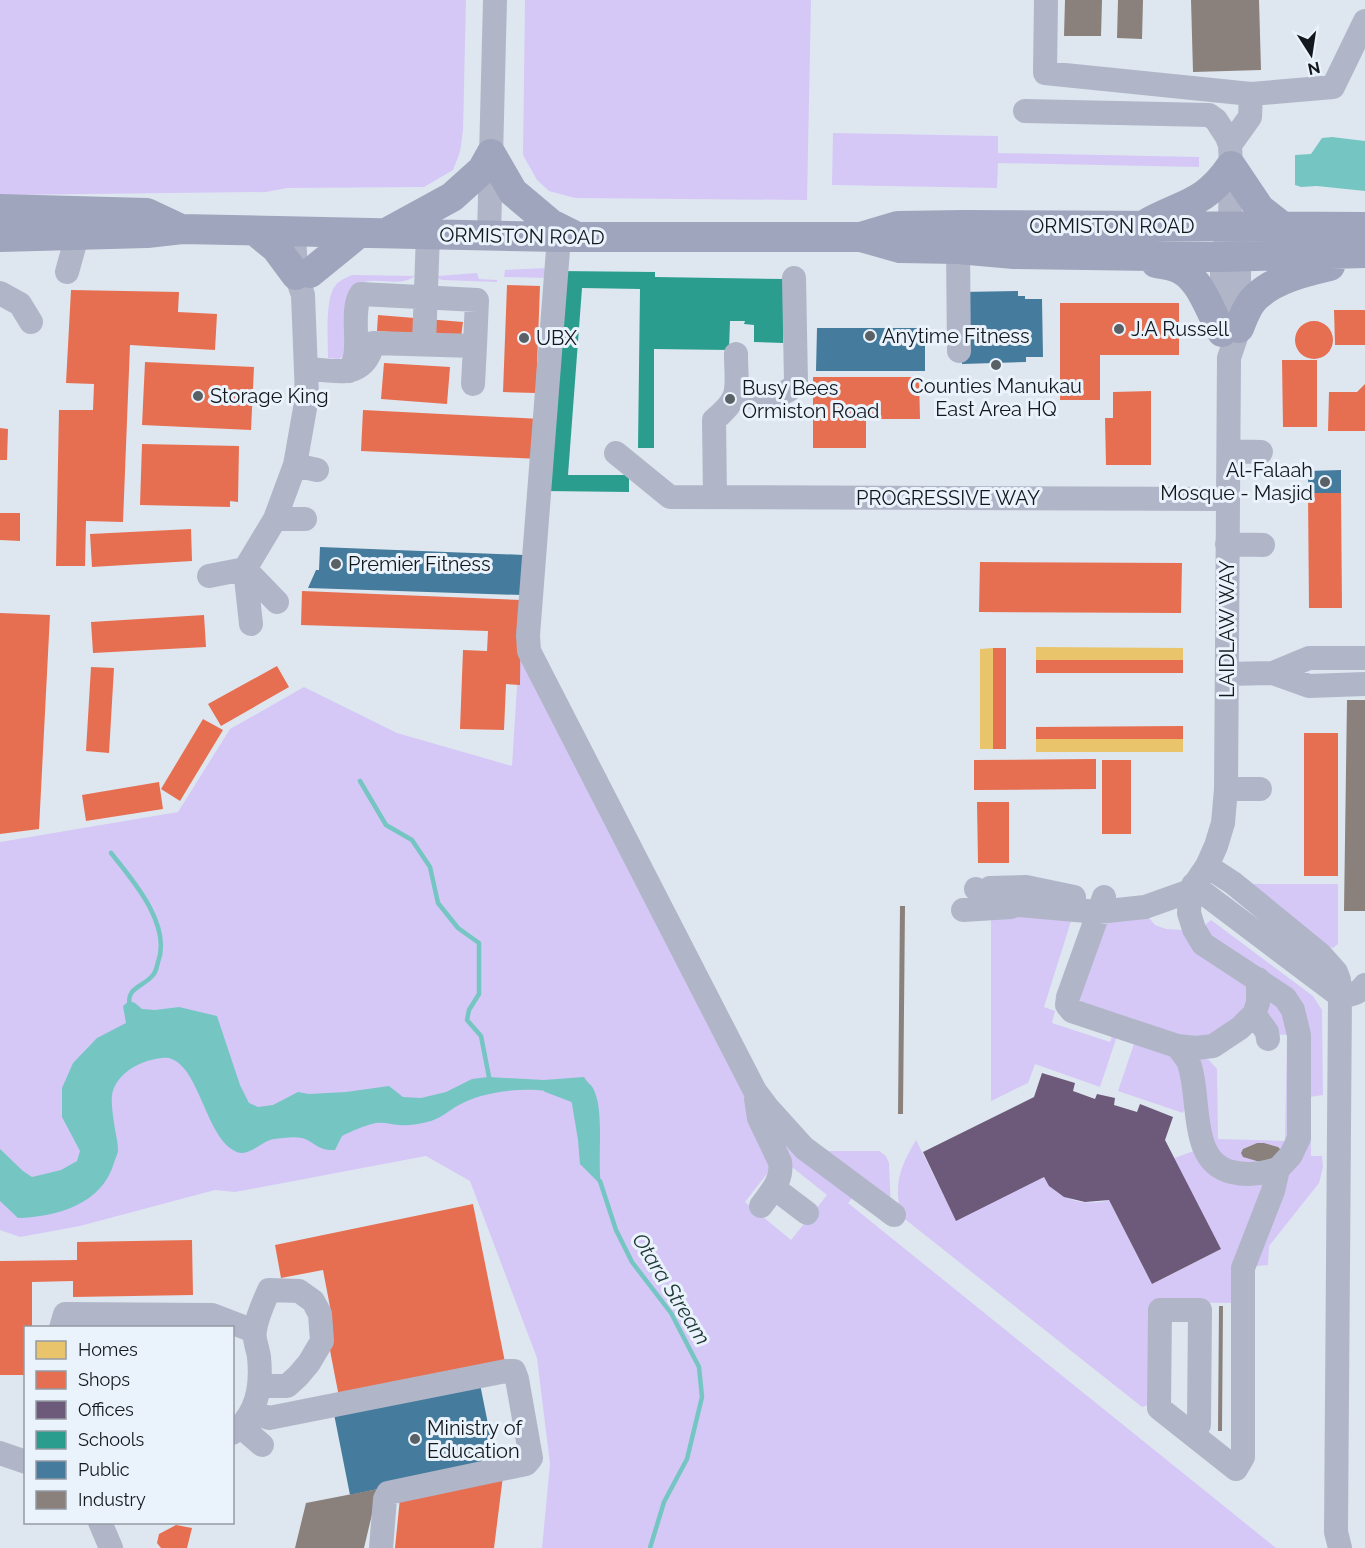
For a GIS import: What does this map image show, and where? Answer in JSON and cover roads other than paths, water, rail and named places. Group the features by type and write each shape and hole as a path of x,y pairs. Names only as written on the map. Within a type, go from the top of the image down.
{"main road":[{"path":"255,231 276,248 303,281 372,233 452,197 482,170 491,154"},
{"path":"491,154 513,192 568,238"},
{"path":"1230,156 1260,209 1282,226"},
{"path":"1141,227 1204,197 1220,184 1230,156"},
{"name":"ORMISTON ROAD","path":"0,209 147,213 182,229"},
{"name":"ORMISTON ROAD","path":"861,237 898,226 1365,227"},
{"name":"ORMISTON ROAD","path":"9,239 147,233 182,229 568,238 861,237 900,248 958,249 1014,254 1231,257 1365,255"},
{"path":"1130,256 1176,267 1186,273 1194,281 1230,339 1253,299 1267,288 1294,277 1365,255"}],"street":[{"path":"489,236 495,0"},
{"path":"1046,0 1045,73 1251,94 1333,87 1365,21"},
{"path":"1230,156 1250,117 1251,94"},
{"path":"1025,111 1209,115 1221,126 1230,156"},
{"name":"LAIDLAW WAY","path":"1197,881 1223,823 1226,789 1230,156"},
{"path":"251,624 245,570 306,467 307,397 301,232"},
{"path":"424,345 428,234"},
{"path":"67,272 77,236"},
{"path":"568,238 528,636 529,651 755,1091 804,1148 894,1215"},
{"path":"958,249 958,351"},
{"path":"736,396 782,395 793,389 796,382 794,278"},
{"path":"0,293 20,304 31,322"},
{"path":"349,371 355,359 360,294 477,300 473,384"},
{"path":"306,369 349,371 362,367 370,356 373,343 475,346"},
{"path":"715,497 714,420 730,407 736,396 736,354"},
{"path":"1228,451 1261,452"},
{"name":"PROGRESSIVE WAY","path":"616,453 670,497 1227,499"},
{"path":"275,519 305,519"},
{"path":"1227,544 1263,545"},
{"path":"209,576 245,570"},
{"path":"245,570 277,602"},
{"path":"1274,673 1309,658 1365,658"},
{"path":"1227,674 1274,673 1309,686 1365,684"},
{"path":"1226,789 1260,789"},
{"path":"1177,1046 1187,1060 1192,1075 1200,1134 1206,1153 1214,1164 1226,1171 1240,1174 1260,1175 1278,1169 1291,1155 1299,1138 1299,1035 1293,1010 1285,998 1203,944 1194,929 1189,913 1197,881"},
{"path":"963,910 1101,904 1197,881 1233,883 1320,954 1336,972 1340,996 1336,1532 1340,1548"},
{"path":"1019,906 990,898 983,889 1026,887 1101,904"},
{"path":"1101,904 1068,997 1069,1009 1177,1046 1196,1048 1213,1046 1240,1028 1254,1014 1258,1003 1258,979"},
{"path":"1340,996 1352,995 1365,985"},
{"path":"1254,1014 1269,1039"},
{"path":"755,1091 759,1118 780,1162 781,1177 768,1197 807,1213"},
{"path":"1192,1434 1199,1425 1200,1310 1160,1310 1159,1408 1236,1469 1243,1457 1243,1268 1273,1191 1278,1169"},
{"path":"242,1424 259,1386 259,1359 254,1331 268,1290 299,1291 313,1301 320,1314 322,1341 309,1363 287,1386 259,1386"},
{"path":"62,1326 65,1314 212,1315 254,1331"},
{"path":"242,1424 514,1371 531,1458 525,1464 388,1493 385,1499 381,1548"},
{"path":"242,1424 262,1445"},
{"path":"0,1453 24,1461"},
{"path":"101,1524 111,1548"}],"waterway":[{"path":"360,781 386,825 412,840 430,867 438,903 458,928 479,943 479,994 469,1010 467,1020 481,1036 490,1082"},
{"path":"111,853 148,903 160,933 161,948 156,971 150,979 133,991 129,999 130,1005"},
{"name":"Otara Stream","path":"546,1090 575,1101"},
{"name":"Otara Stream","path":"600,1181 616,1230 632,1262 671,1313 699,1367 702,1397 687,1459 664,1502 650,1548"}],"place":[{"name":"J.A Russell","path":"1119,329"},
{"name":"Anytime Fitness","path":"870,336"},
{"name":"UBX","path":"524,338"},
{"name":"Counties Manukau East Area HQ","path":"996,365"},
{"name":"Storage King","path":"198,396"},
{"name":"Busy Bees Ormiston Road","path":"730,399"},
{"name":"Al-Falaah Mosque - Masjid","path":"1325,482"},
{"name":"Premier Fitness","path":"336,564"},
{"name":"Ministry of Education","path":"415,1439"}]}
